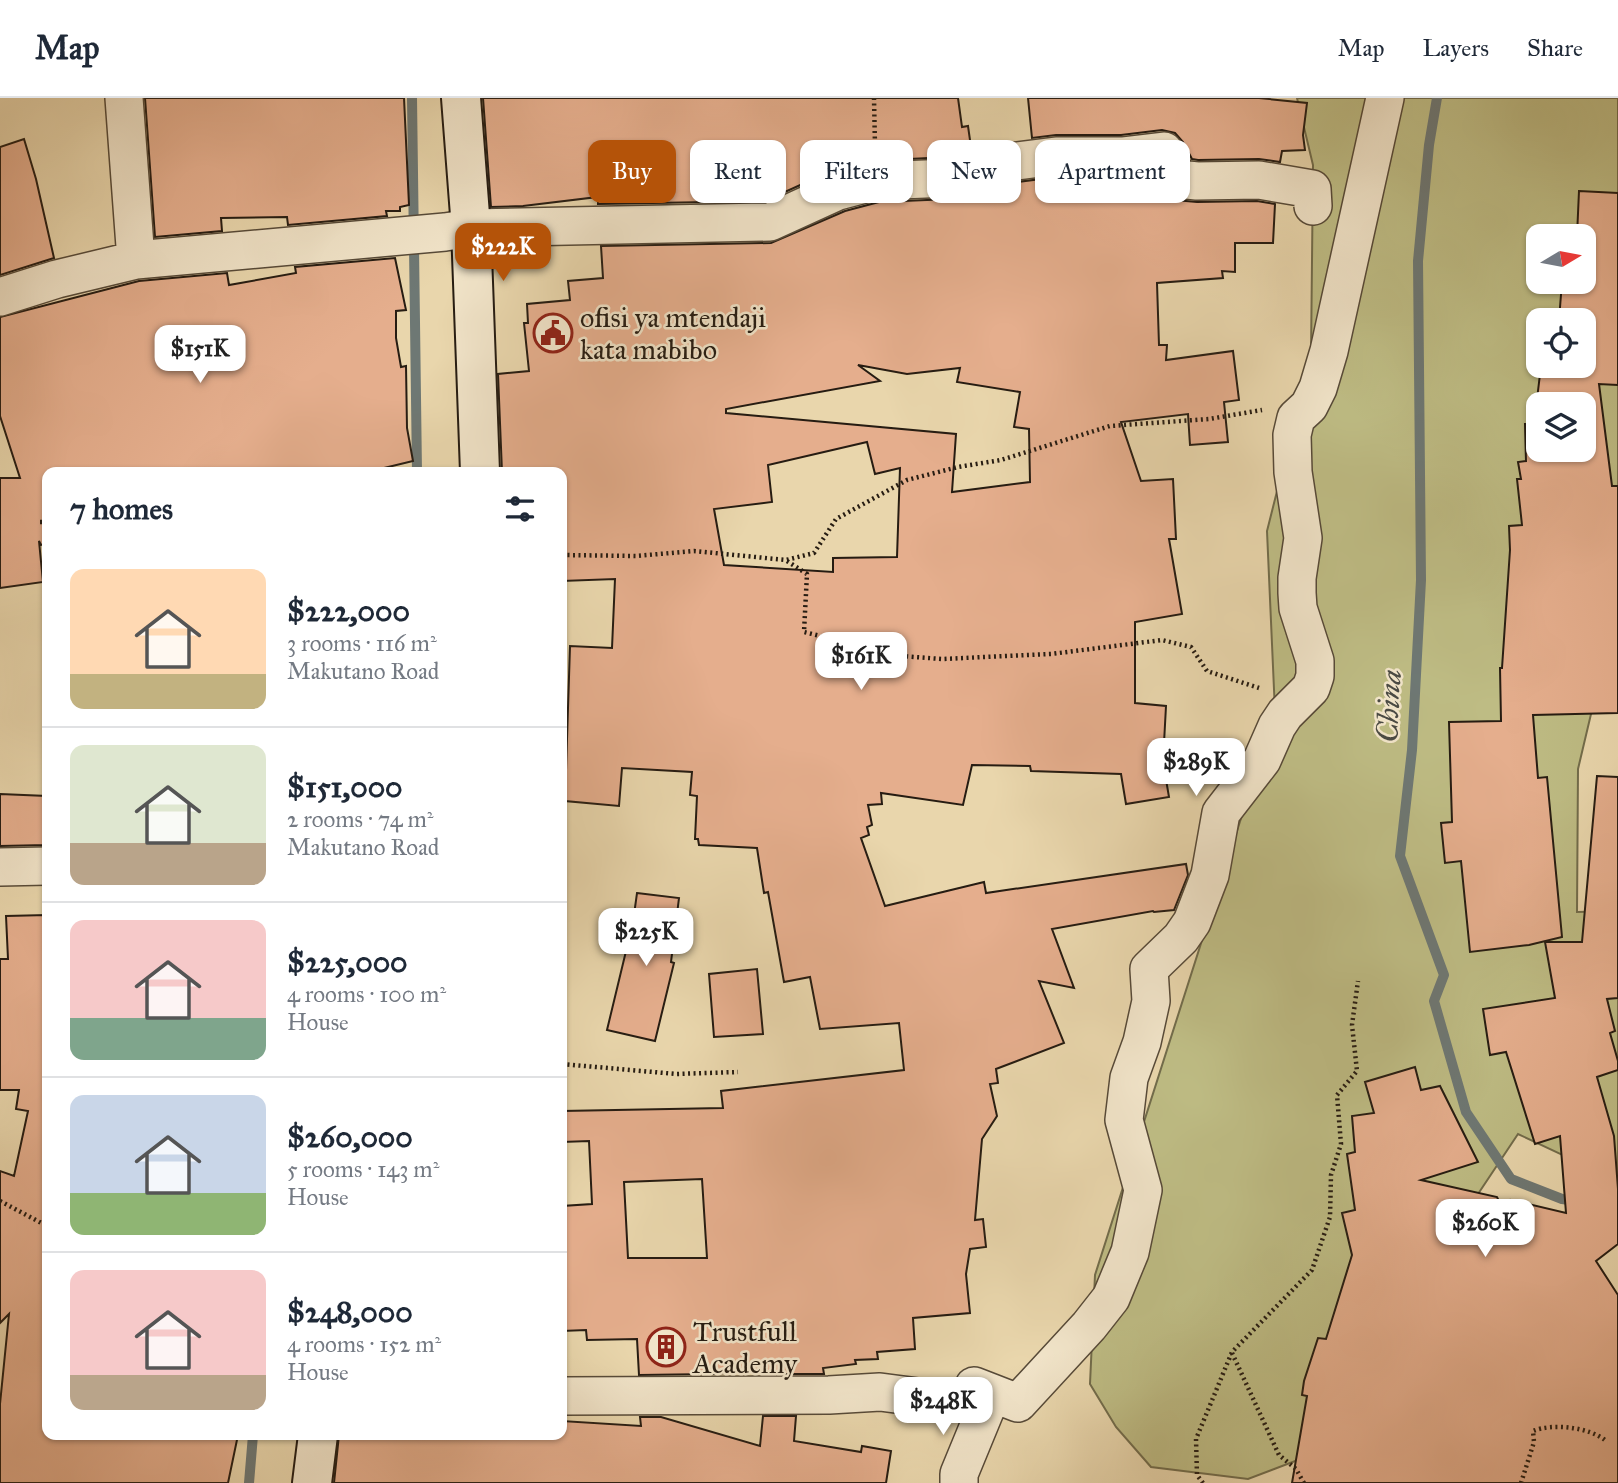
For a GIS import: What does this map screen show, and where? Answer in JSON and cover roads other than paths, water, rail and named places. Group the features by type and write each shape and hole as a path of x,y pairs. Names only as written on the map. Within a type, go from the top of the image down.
{"street":[{"path":"124,98 136,260"},
{"path":"461,98 471,228 480,467"},
{"path":"987,1406 974,1386 1018,1402 1089,1326 1111,1298 1130,1252 1143,1190 1124,1120 1129,1078 1142,1042 1151,1001 1149,968 1187,930 1210,876 1221,813 1262,760 1277,726 1296,701 1311,688 1316,668 1298,608 1297,578 1303,538 1293,472 1292,435 1296,418 1314,397 1329,351 1385,98"},
{"path":"0,297 57,279 136,260 420,235 471,228 770,222 838,191 876,181 974,177 994,164 1056,156 1122,156 1164,152 1178,179 1259,180 1312,189 1313,206"},
{"path":"0,867 42,866"},
{"path":"567,1396 880,1392 987,1406"},
{"path":"959,1483 959,1474 987,1406"},
{"path":"312,1483 317,1440"}],"waterway":[{"path":"412,98 417,467"},
{"name":"China","path":"1437,98 1429,145 1418,261 1421,580 1412,750 1400,856 1444,975 1434,1001 1466,1112 1511,1179 1562,1199 1576,1201"},
{"path":"249,1483 253,1440"}],"place":[{"name":"ofisi ya mtendaji kata mabibo","path":"553,333"},
{"name":"Trustfull Academy","path":"666,1347"}]}
